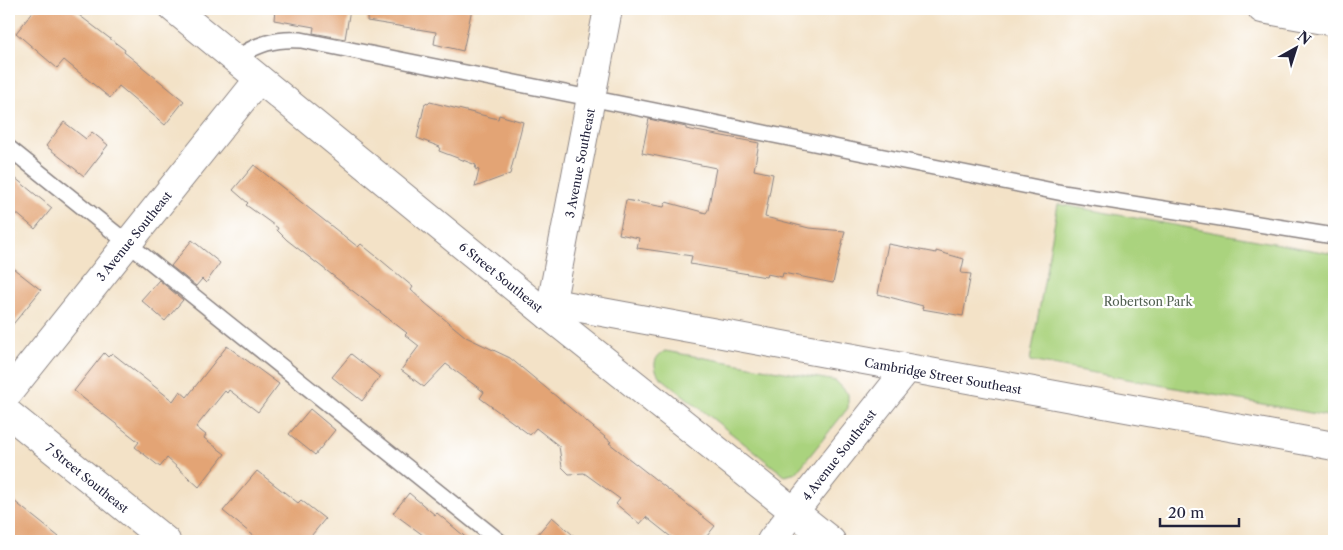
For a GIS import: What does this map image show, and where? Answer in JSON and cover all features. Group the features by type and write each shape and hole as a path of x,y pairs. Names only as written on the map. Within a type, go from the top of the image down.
{"street":[{"name":"6 Street Southeast","path":"174,9 259,79 551,309 831,541"},
{"name":"3 Avenue Southeast","path":"551,309 608,9"},
{"path":"1262,9 1334,22"},
{"name":"3 Avenue Southeast","path":"9,392 259,79"},
{"name":"Cambridge Street Southeast","path":"551,309 907,369 1334,446"},
{"name":"4 Avenue Southeast","path":"771,541 907,369"},
{"name":"7 Street Southeast","path":"9,414 166,541"}],"lane":[{"path":"235,59 250,49 270,40 301,40 1063,193 1334,236"},
{"path":"9,148 498,541"}],"green space":[{"name":"Robertson Park","path":"1058,204 1334,254 1334,376 1327,416 1030,361"},
{"path":"665,351 836,381 848,394 848,408 796,473 785,476 659,376 655,368 655,362 658,356"}],"building":[{"path":"35,9 71,9 125,50 124,52 184,101 165,125 119,86 110,98 64,60 57,68 16,33"},
{"path":"275,9 350,9 345,39 313,33 314,27 274,20"},
{"path":"368,9 472,9 463,51 434,44 436,32 367,21"},
{"path":"430,102 498,119 499,115 523,122 510,174 475,187 479,170 475,169 476,165 439,151 440,147 417,138 425,103 428,104"},
{"path":"649,119 686,127 686,129 759,143 754,170 773,174 765,217 809,228 845,231 833,283 783,273 782,277 767,274 766,277 690,264 692,256 637,248 639,238 619,234 626,200 664,207 666,202 706,213 708,210 716,168 642,153"},
{"path":"64,122 86,139 92,132 108,145 84,176 46,146"},
{"path":"254,165 358,247 361,244 376,256 413,287 411,290 425,303 466,337 510,358 611,442 609,443 715,526 703,541 676,541 646,517 640,524 616,504 620,499 584,473 569,474 562,467 559,446 536,428 530,435 480,398 484,392 446,364 424,387 401,370 419,346 405,335 407,333 287,240 277,230 278,228 246,205 248,203 233,190"},
{"path":"9,173 52,208 35,229 9,207"},
{"path":"192,240 220,263 206,283 202,279 196,286 171,266"},
{"path":"888,244 936,253 936,251 964,259 961,273 971,274 963,316 922,309 923,306 878,294"},
{"path":"9,265 41,290 9,329"},
{"path":"159,280 183,300 165,321 141,300"},
{"path":"227,346 279,384 258,412 229,390 227,393 225,391 196,427 206,435 204,438 225,454 199,487 167,458 160,467 135,447 139,442 74,391 104,353 108,357 112,353 173,401 180,391 187,397"},
{"path":"351,354 380,377 362,401 332,377"},
{"path":"310,409 335,430 315,455 289,434"},
{"path":"257,471 298,503 301,500 325,519 307,541 260,541 223,511"},
{"path":"409,493 435,515 437,513 470,541 431,541 393,513"},
{"path":"9,497 64,541 9,541"},
{"path":"552,517 580,541 532,541"}]}
